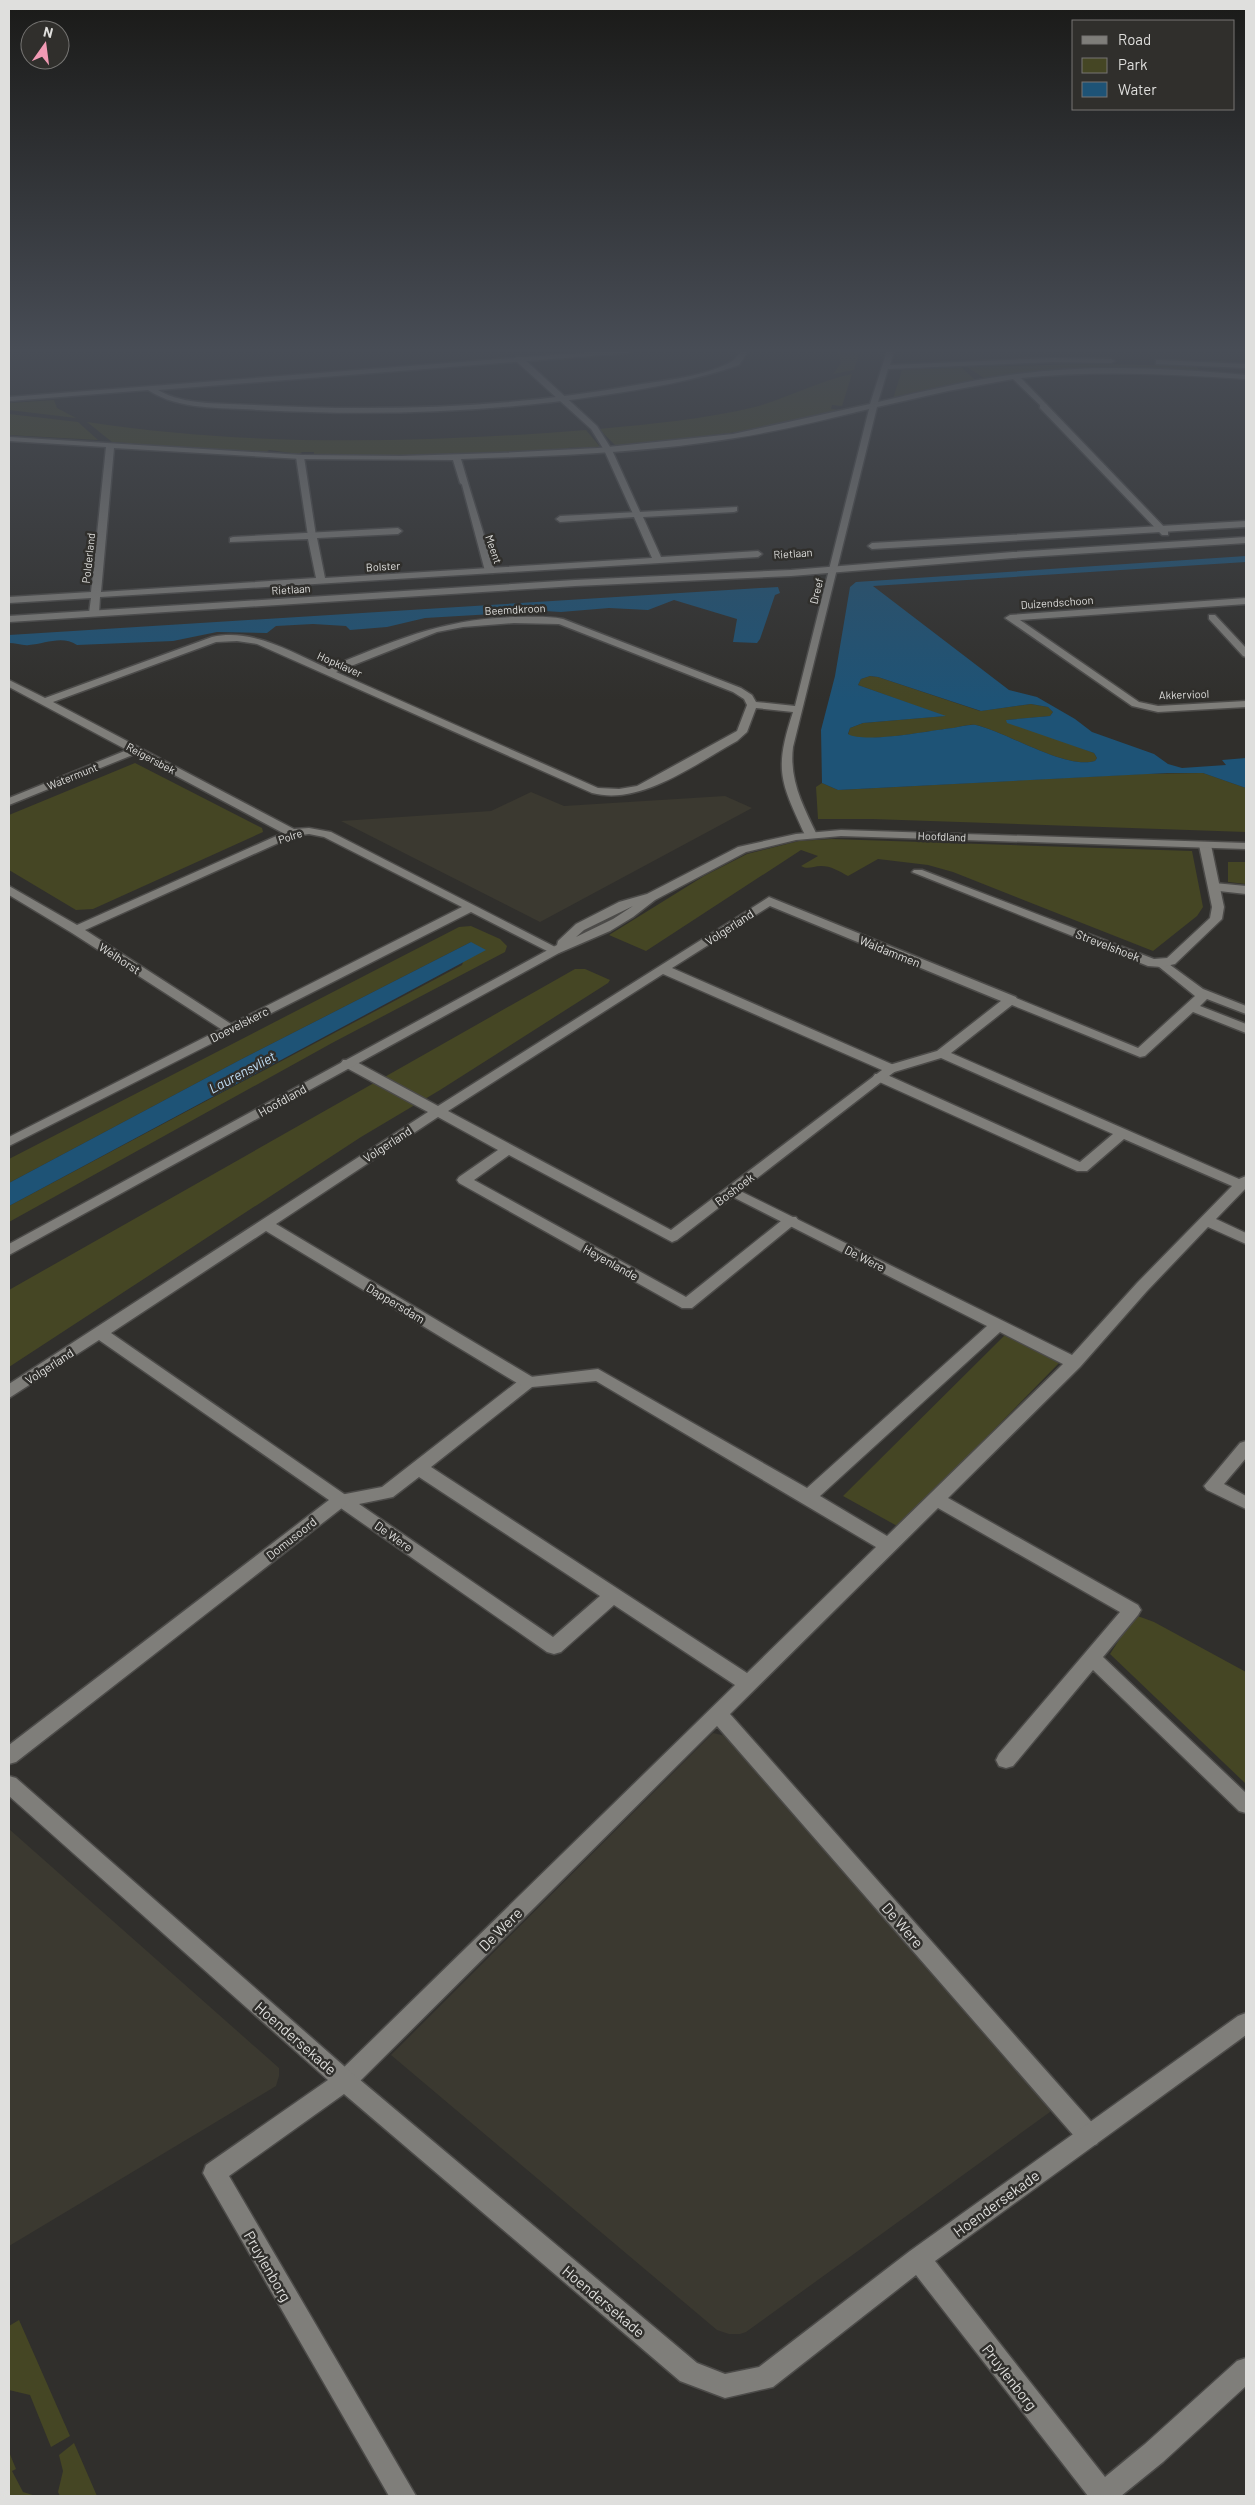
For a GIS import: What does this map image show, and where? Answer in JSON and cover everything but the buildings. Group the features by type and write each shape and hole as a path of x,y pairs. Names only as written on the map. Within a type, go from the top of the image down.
{"street":[{"name":"Polderland","path":"94,613 108,468"},
{"path":"302,468 321,581"},
{"name":"Meent","path":"460,468 496,587"},
{"path":"616,468 658,560"},
{"name":"Dreef","path":"811,835 792,795 784,768 788,740 799,709 859,468"},
{"path":"1102,468 1163,531"},
{"path":"560,519 734,509"},
{"path":"872,546 1163,531 1246,524"},
{"path":"234,540 398,531"},
{"name":"Rietlaan","path":"9,618 1246,540"},
{"name":"Bolster","path":"9,600 758,554"},
{"name":"Duizendschoon","path":"1125,697 1010,618 1246,601"},
{"path":"1212,617 1246,654"},
{"name":"Beemdkroon","path":"327,672 433,630 454,625 539,620 560,621 737,690 748,697 752,705"},
{"name":"Hopklaver","path":"44,702 215,640 237,638 260,641 596,791 619,792 640,789 733,739 742,732 752,705"},
{"name":"Reigersbek","path":"9,683 292,833"},
{"name":"Akkerviool","path":"1125,697 1136,704 1158,708 1246,704"},
{"path":"752,705 799,709"},
{"name":"Watermunt","path":"9,802 136,750"},
{"name":"Polre","path":"76,930 292,833 309,831 327,834 554,950"},
{"name":"Hoofdland","path":"9,1250 554,950 596,935 636,911 651,897 742,850 769,842 811,835 841,833 1246,846"},
{"path":"1205,845 1218,907 1216,919 1171,961 1162,964 1171,974 1200,992 1246,1010"},
{"name":"Strevelshoek","path":"918,872 1152,963 1162,964"},
{"path":"1214,887 1246,890"},
{"name":"Welhorst","path":"9,890 76,930 229,1029"},
{"name":"Volgerland","path":"9,1392 437,1112 769,901"},
{"name":"Waldammen","path":"769,901 1011,1000"},
{"name":"Doevelskerc","path":"9,1142 470,908"},
{"path":"663,968 1082,1168 1122,1133"},
{"path":"886,1073 942,1054 1011,1000 1140,1053 1202,997 1200,992"},
{"path":"1192,1007 1246,1029"},
{"name":"De Were","path":"346,2081 1074,1363 1142,1287 1244,1182 1122,1133 942,1054"},
{"name":"Boshoek","path":"348,1063 672,1237 886,1073"},
{"name":"Heyenlande","path":"507,1150 464,1180 687,1304 791,1220"},
{"name":"De Were","path":"732,1191 1074,1363"},
{"path":"1207,1221 1246,1239"},
{"name":"Dappersdam","path":"265,1224 528,1382"},
{"path":"808,1498 998,1325"},
{"path":"100,1333 341,1500 387,1493 528,1382 598,1376 889,1546"},
{"path":"1246,1447 1213,1486 1246,1503"},
{"path":"419,1468 749,1684"},
{"path":"936,1499 1132,1610 1093,1659 1006,1760"},
{"name":"De Were","path":"341,1500 554,1647 613,1595"},
{"name":"Domusoord","path":"9,1756 341,1500"},
{"path":"1093,1659 1246,1805"},
{"name":"De Were","path":"718,1714 1089,2136"},
{"name":"Hoendersekade","path":"9,1784 346,2081 689,2372 725,2386 764,2378 918,2258 1246,2023"},
{"name":"Pruylenborg","path":"346,2081 214,2173 403,2496"},
{"name":"Pruylenborg","path":"918,2258 1102,2495 1154,2453 1246,2370"}],"shaded area":[{"path":"531,792 564,806 725,796 752,808 540,922 341,821 491,811"},
{"path":"713,1733 726,1736 1051,2105 1050,2112 746,2332 740,2334 729,2334 717,2330 391,2055"},
{"path":"9,1829 279,2068 279,2076 276,2086 9,2246"}],"green space":[{"path":"870,676 980,711 1031,704 1048,707 1053,712 1050,716 1007,720 1094,753 1097,758 1095,761 1083,762 1068,760 976,725 899,736 869,738 848,735 850,728 863,723 944,716 858,685 861,679"},
{"path":"135,763 262,828 263,832 93,909 76,910 9,870 9,815"},
{"path":"1203,773 1246,788 1246,832 872,819 818,819 816,787 822,783 838,790 1141,774"},
{"path":"832,839 1192,851 1203,907 1197,916 1153,951 953,872 928,865 878,859 848,876 828,867 806,868 801,866 818,856 801,850 646,951 609,935 704,876 747,854 799,841"},
{"path":"1228,862 1246,862 1246,884 1228,882"},
{"path":"471,926 500,939 507,946 505,952 332,1043 9,1222 9,1206 462,965 471,942 238,1061 9,1183 9,1159 459,927"},
{"path":"575,969 585,969 610,980 440,1090 361,1137 9,1367 9,1290"},
{"path":"1005,1335 1060,1362 899,1527 843,1496"},
{"path":"1135,1615 1154,1622 1246,1672 1246,1784 1110,1654"},
{"path":"19,2320 70,2436 51,2447 30,2395 9,2390 9,2326"},
{"path":"74,2443 97,2496 60,2496 58,2492 63,2471 59,2455"},
{"path":"9,2452 16,2469 12,2471 23,2492 36,2496 9,2496"}],"water":[{"path":"1246,556 1246,562 873,586 1009,690 1037,697 1075,719 1092,732 1154,754 1168,764 1182,768 1226,765 1222,760 1246,758 1246,788 1203,773 1168,773 838,790 822,783 821,730 835,676 850,587 856,582","holes":["870,676 981,711 1031,704 1048,707 1053,712 1050,716 1006,720 1007,723 1094,753 1097,758 1095,761 1083,762 1068,760 976,725 869,738 848,734 850,728 863,723 946,716 858,685 861,679"]},
{"path":"778,587 780,593 775,595 757,643 733,642 737,619 674,600 648,610 609,608 425,618 387,627 350,630 346,626 313,624 276,626 267,633 217,632 173,641 77,645 59,640 27,645 9,643 9,635"},
{"name":"Laurensvliet","path":"471,942 486,950 9,1206 9,1183 238,1061"}]}
